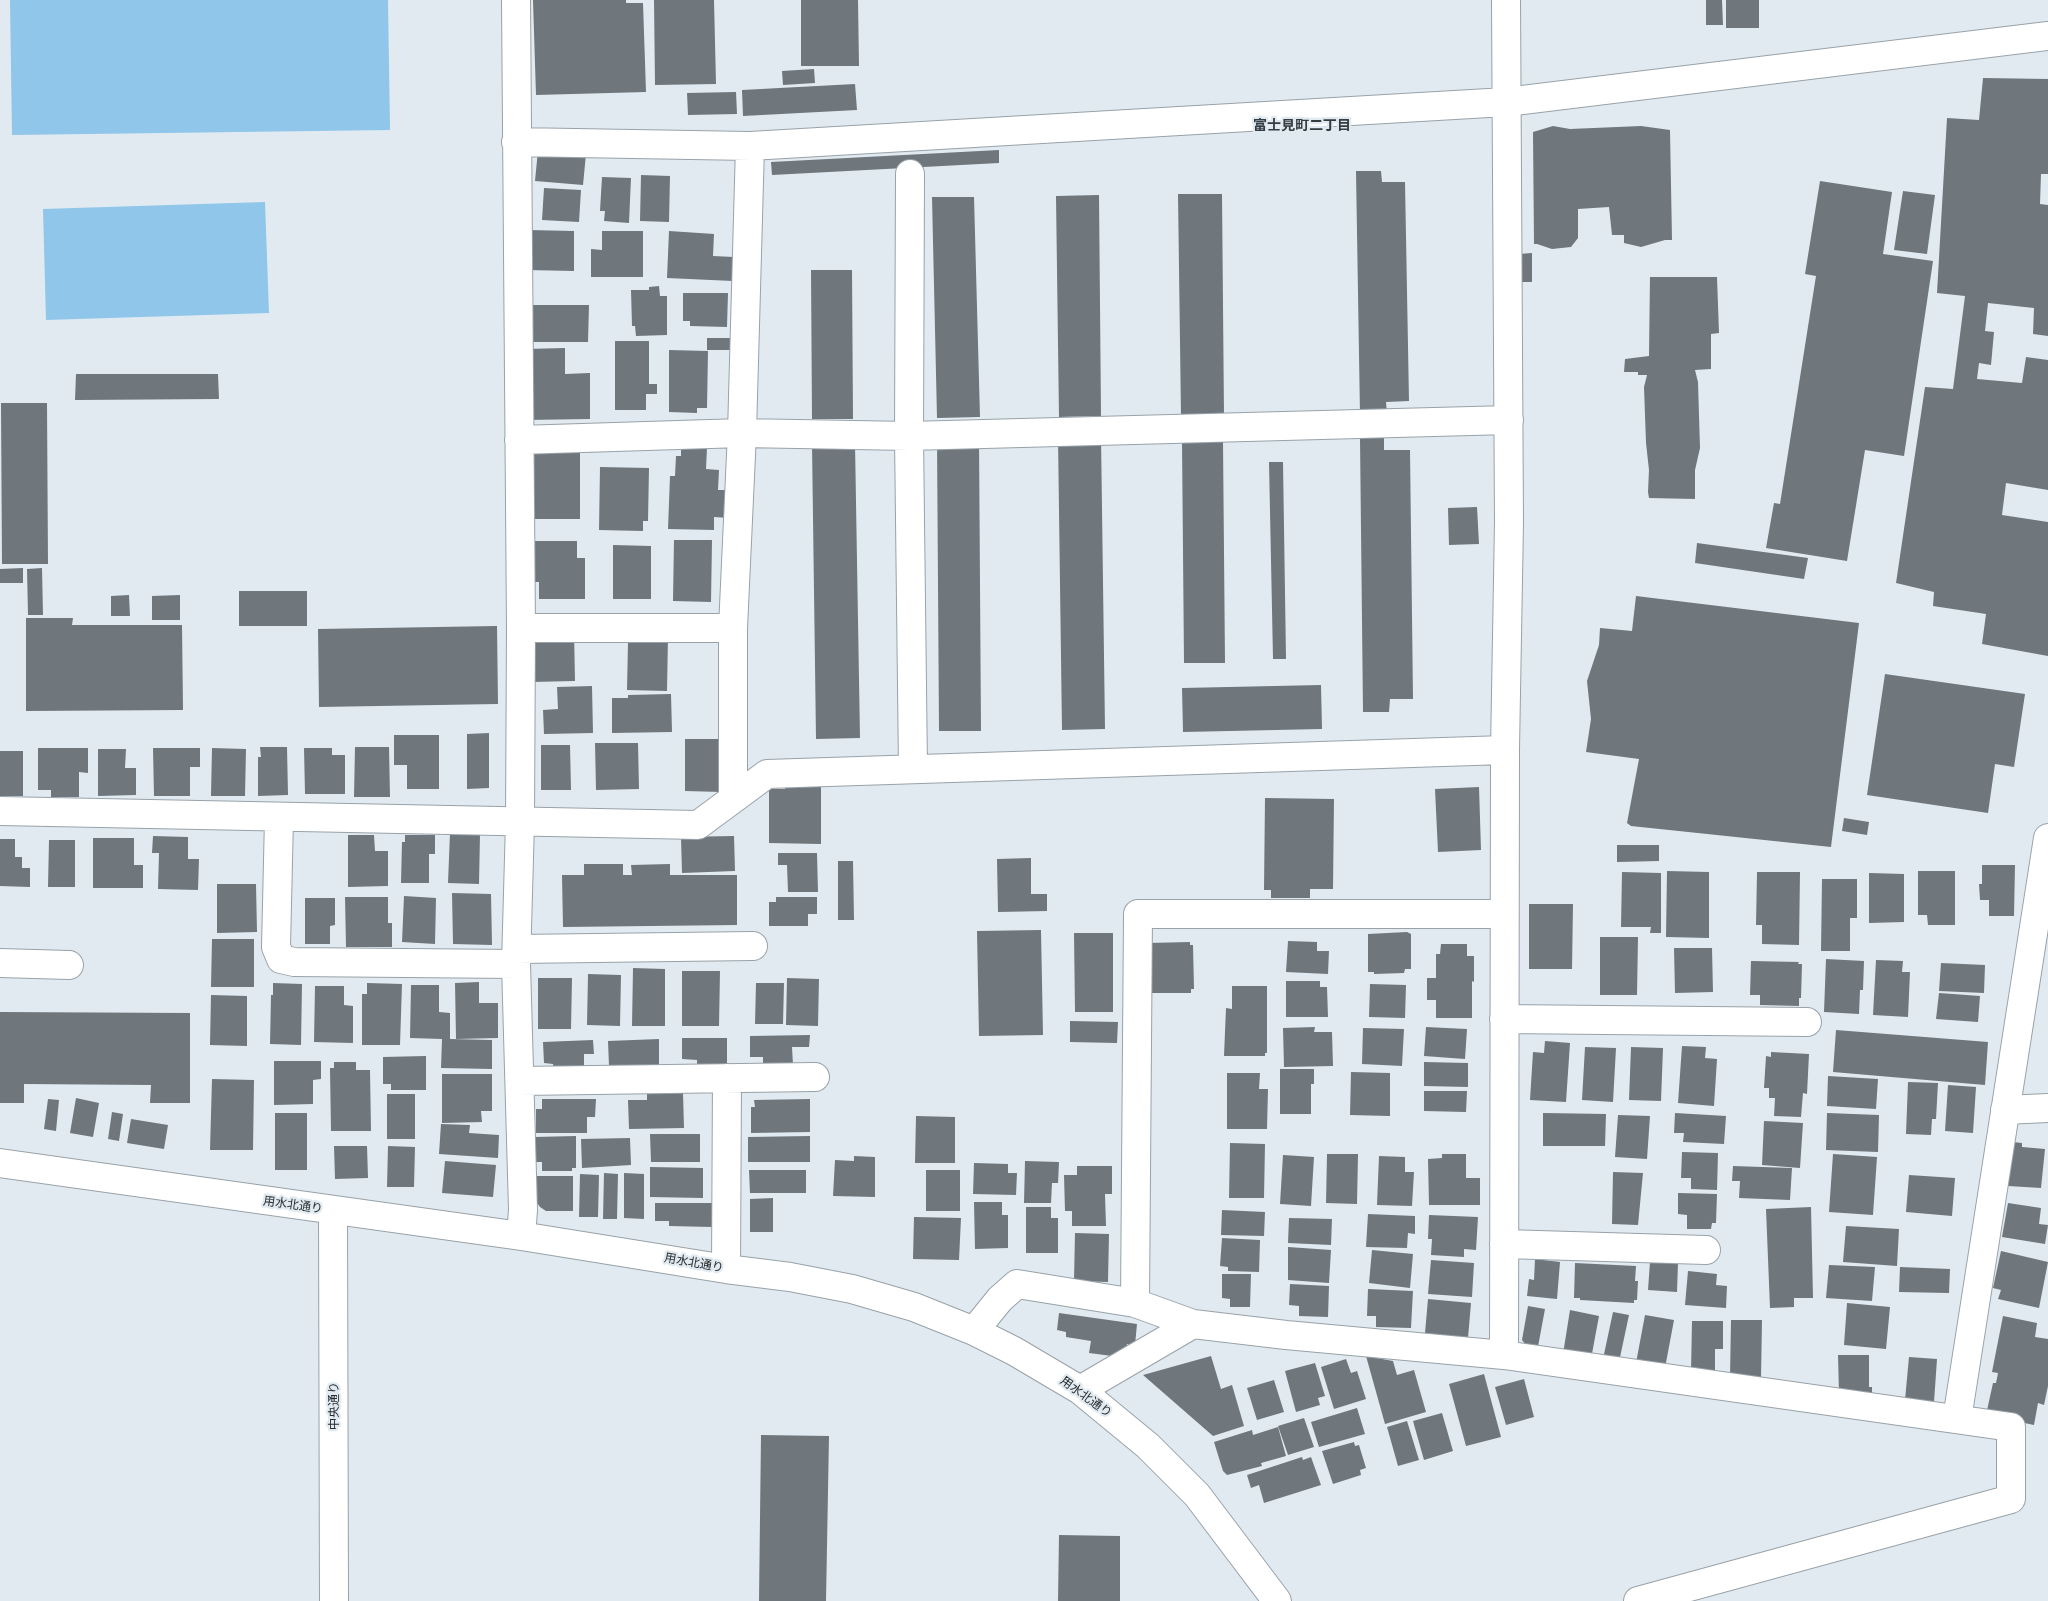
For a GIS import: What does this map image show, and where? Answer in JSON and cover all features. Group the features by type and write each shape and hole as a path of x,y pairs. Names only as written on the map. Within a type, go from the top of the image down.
{"street":[{"path":"516,0 521,628 517,957 523,1210 521,1236"},
{"path":"1504,1354 1504,914 1509,522 1506,0"},
{"path":"516,142 750,146 1506,102 2048,36"},
{"path":"734,798 733,628 742,433 750,146"},
{"path":"910,174 909,436 913,769"},
{"path":"519,440 742,433 909,436 1509,420"},
{"path":"521,628 733,628"},
{"path":"0,811 698,825 767,774 1505,750"},
{"path":"279,818 276,947 281,959 294,962 517,957 753,946"},
{"path":"1957,1419 2005,1110 2037,975 2048,838"},
{"path":"1135,1302 1138,914 1504,914"},
{"path":"0,962 69,965"},
{"path":"1504,1019 1807,1022"},
{"path":"520,1081 815,1077"},
{"path":"726,1269 727,1078"},
{"path":"2005,1110 2048,1108"},
{"name":"用水北通り","path":"0,1163 521,1236 726,1269 790,1277 852,1289 914,1307 974,1331 1014,1351 1080,1390 1148,1446 1197,1495 1277,1601"},
{"name":"中央通り","path":"333,1210 334,1601"},
{"path":"1504,1244 1706,1250"},
{"path":"974,1331 1000,1299 1017,1284 1135,1302 1193,1324 1286,1335 1504,1354 2011,1427 2011,1499 1638,1601"},
{"path":"1080,1390 1193,1324"}],"shaded area":[{"path":"10,0 388,0 390,130 12,135"},
{"path":"265,202 269,313 46,320 43,209"}],"building":[{"path":"533,0 626,0 626,3 643,3 646,92 536,95"},
{"path":"654,0 714,0 716,84 655,85"},
{"path":"801,0 858,0 859,66 801,66"},
{"path":"1706,0 1722,0 1723,25 1706,25"},
{"path":"1726,0 1759,0 1759,28 1726,28"},
{"path":"814,69 815,83 783,85 782,71"},
{"path":"1983,78 2048,79 2048,174 2041,174 2040,204 2048,205 2048,336 2033,334 2034,308 1988,303 1985,331 1994,332 1991,365 1979,363 1977,379 2022,383 2026,357 2048,360 2048,490 2006,483 2002,515 2048,522 2048,656 1982,644 1986,614 1933,606 1934,592 1896,583 1925,387 1953,389 1965,296 1937,293 1947,118 1979,120"},
{"path":"855,84 857,110 743,116 742,90"},
{"path":"736,92 737,114 688,115 687,93"},
{"path":"1553,126 1570,129 1641,126 1670,130 1672,240 1665,240 1641,247 1624,243 1624,235 1612,235 1609,207 1578,209 1578,238 1571,247 1552,249 1534,244 1533,132"},
{"path":"538,150 586,154 583,185 535,181"},
{"path":"999,150 999,163 772,175 771,162"},
{"path":"1356,171 1381,171 1382,182 1405,182 1409,401 1386,402 1387,414 1360,415"},
{"path":"641,175 670,176 669,222 640,221"},
{"path":"602,177 631,178 629,223 604,221 605,211 600,211"},
{"path":"1820,181 1892,192 1883,254 1933,261 1904,456 1865,450 1847,561 1766,548 1774,503 1780,504 1816,276 1805,274"},
{"path":"544,188 581,190 579,222 542,220"},
{"path":"1903,191 1935,195 1927,254 1894,250"},
{"path":"1178,194 1222,194 1224,416 1181,416"},
{"path":"1099,195 1101,416 1059,417 1056,196"},
{"path":"932,197 974,197 980,417 937,418"},
{"path":"528,230 574,231 574,271 527,270"},
{"path":"602,231 643,231 643,277 591,277 591,249 602,250"},
{"path":"669,231 714,234 713,256 734,257 733,281 667,278"},
{"path":"1532,253 1532,282 1520,282 1519,254"},
{"path":"811,270 852,270 853,419 812,419"},
{"path":"1650,277 1717,277 1719,333 1711,334 1711,369 1695,370 1698,382 1700,448 1695,470 1695,499 1649,498 1644,387 1647,375 1638,375 1638,372 1624,372 1625,359 1649,356"},
{"path":"659,286 660,296 667,296 667,335 636,336 635,326 632,326 631,290 649,290 649,287"},
{"path":"683,293 728,293 727,327 690,326 690,321 683,321"},
{"path":"524,305 589,305 588,342 524,342"},
{"path":"707,338 734,338 734,350 707,350"},
{"path":"615,341 649,341 649,384 657,384 657,394 646,394 646,410 615,410"},
{"path":"565,348 565,374 590,373 590,419 526,420 525,349"},
{"path":"669,350 708,351 707,408 697,408 697,413 669,412"},
{"path":"76,374 218,374 219,399 75,400"},
{"path":"1,403 47,403 48,564 2,564"},
{"path":"1101,436 1105,729 1062,730 1058,437"},
{"path":"937,438 979,438 981,731 939,731"},
{"path":"1360,438 1384,438 1384,450 1410,450 1413,699 1390,699 1389,712 1363,712"},
{"path":"1182,442 1223,442 1225,663 1184,663"},
{"path":"855,443 860,738 816,739 812,444"},
{"path":"681,447 707,448 706,469 719,470 718,490 730,490 729,518 714,517 714,530 668,529 670,476 675,476 676,456 681,456"},
{"path":"529,452 580,453 580,519 529,519"},
{"path":"1269,462 1283,462 1286,659 1273,659"},
{"path":"600,467 649,468 648,521 643,521 643,531 599,530"},
{"path":"1477,507 1479,544 1449,545 1448,508"},
{"path":"674,540 712,540 711,602 673,601"},
{"path":"528,541 577,541 577,558 585,558 585,599 539,599 539,582 529,582"},
{"path":"1697,543 1808,558 1804,579 1695,563"},
{"path":"613,545 651,546 651,599 613,599"},
{"path":"23,568 23,583 0,583 0,569"},
{"path":"42,568 43,615 28,615 27,569"},
{"path":"239,591 307,591 307,626 239,626"},
{"path":"129,595 130,616 111,616 111,596"},
{"path":"180,595 180,620 152,620 152,596"},
{"path":"1636,596 1859,623 1831,847 1631,826 1627,823 1639,759 1586,752 1591,719 1587,681 1599,645 1600,628 1632,631"},
{"path":"26,618 73,618 72,625 182,625 183,710 26,711"},
{"path":"497,626 498,704 319,707 318,629"},
{"path":"546,631 574,631 575,681 531,682 531,643 545,643"},
{"path":"642,635 668,635 667,691 627,690 628,642 641,642"},
{"path":"1885,674 2025,694 2014,767 1995,764 1988,813 1867,795"},
{"path":"1321,685 1322,729 1183,732 1182,688"},
{"path":"592,686 593,733 544,734 543,710 558,709 557,687"},
{"path":"671,694 672,732 612,733 612,698 628,698 628,695"},
{"path":"489,733 489,788 467,789 467,734"},
{"path":"394,735 439,735 439,789 407,789 407,765 394,765"},
{"path":"685,739 729,739 722,792 685,791"},
{"path":"595,743 638,743 639,789 596,790"},
{"path":"541,745 570,745 571,790 541,790"},
{"path":"260,747 287,747 288,795 258,796 258,757 261,757"},
{"path":"355,747 389,747 390,797 354,797"},
{"path":"38,748 88,748 88,773 79,772 79,797 51,797 51,790 38,790"},
{"path":"153,748 200,748 200,767 190,767 190,796 154,796"},
{"path":"212,748 246,749 245,796 211,796"},
{"path":"304,748 332,748 332,755 345,755 345,794 305,794"},
{"path":"98,749 126,749 125,768 136,768 136,795 98,796"},
{"path":"0,751 23,751 23,796 0,796"},
{"path":"785,777 821,777 821,844 769,843 769,789 785,789"},
{"path":"1479,787 1481,850 1438,852 1435,789"},
{"path":"1265,798 1334,799 1333,889 1310,889 1310,898 1271,898 1271,890 1264,890"},
{"path":"1844,818 1869,822 1867,835 1842,831"},
{"path":"450,833 480,834 479,884 448,883"},
{"path":"348,835 374,835 375,851 388,851 388,886 348,887"},
{"path":"405,835 435,835 435,854 429,854 429,883 401,883 402,842 405,842"},
{"path":"153,836 188,837 188,859 199,859 198,890 158,889 159,853 152,853"},
{"path":"734,836 735,871 682,873 681,837"},
{"path":"93,838 134,838 134,865 143,865 143,888 93,888"},
{"path":"0,839 15,839 15,857 22,857 22,868 30,868 30,887 0,886"},
{"path":"49,840 75,840 75,887 48,887"},
{"path":"1617,845 1659,845 1659,861 1617,862"},
{"path":"778,853 817,853 818,892 788,892 787,865 778,865"},
{"path":"1031,858 1031,894 1047,894 1047,911 998,912 997,859"},
{"path":"838,861 853,861 854,920 838,920"},
{"path":"584,864 623,864 623,875 632,875 631,865 670,864 670,875 737,875 737,925 563,927 562,875 584,875"},
{"path":"1982,865 2015,865 2014,916 1989,916 1989,900 1980,900 1979,884 1982,884"},
{"path":"1667,871 1709,872 1709,938 1666,937"},
{"path":"1918,871 1955,871 1955,925 1928,925 1927,915 1918,915"},
{"path":"1622,872 1661,873 1661,933 1650,933 1651,927 1621,927"},
{"path":"1757,872 1800,872 1799,945 1762,944 1762,925 1756,925"},
{"path":"1869,873 1904,874 1904,922 1869,923"},
{"path":"1822,879 1857,879 1857,918 1850,918 1850,951 1821,951"},
{"path":"217,884 256,884 257,932 217,933"},
{"path":"452,893 491,894 492,945 453,944"},
{"path":"404,896 436,898 435,944 402,942"},
{"path":"345,897 388,897 388,923 392,923 392,947 346,947"},
{"path":"776,897 817,897 817,914 808,914 808,926 769,926 769,902 776,902"},
{"path":"305,898 335,898 335,925 330,926 330,944 305,944"},
{"path":"1529,904 1573,904 1572,969 1529,969"},
{"path":"1041,930 1043,1035 979,1036 977,931"},
{"path":"1407,932 1411,934 1411,969 1405,969 1404,973 1374,974 1374,972 1368,972 1368,934"},
{"path":"1074,933 1113,933 1113,1012 1075,1012"},
{"path":"1600,937 1638,937 1637,995 1600,995"},
{"path":"212,939 254,939 254,987 211,987"},
{"path":"1288,941 1317,942 1317,951 1329,951 1328,974 1286,972"},
{"path":"1190,942 1190,945 1193,945 1194,989 1191,989 1191,993 1149,993 1148,943"},
{"path":"1441,944 1467,944 1467,956 1474,956 1472,1018 1436,1018 1436,1000 1427,1000 1427,978 1436,978 1436,954 1440,954"},
{"path":"1674,948 1712,948 1713,992 1675,993"},
{"path":"1826,959 1864,961 1863,990 1860,990 1859,1014 1824,1012"},
{"path":"1876,960 1903,961 1902,972 1910,972 1908,1017 1873,1015"},
{"path":"1751,961 1799,962 1798,964 1802,964 1799,1006 1760,1005 1760,995 1750,995"},
{"path":"1941,963 1985,965 1984,993 1939,991"},
{"path":"633,968 665,969 665,1026 632,1026"},
{"path":"682,971 720,971 719,1026 682,1026"},
{"path":"588,974 621,975 620,1026 587,1025"},
{"path":"538,978 572,978 571,1029 538,1029"},
{"path":"787,978 819,979 818,1026 786,1025"},
{"path":"1286,981 1320,981 1320,987 1327,987 1328,1017 1286,1017"},
{"path":"479,982 479,1003 498,1003 498,1038 456,1039 455,983"},
{"path":"273,983 302,984 301,1045 270,1044"},
{"path":"367,983 402,984 400,1045 362,1045 362,994 367,994"},
{"path":"756,983 784,983 783,1024 755,1024"},
{"path":"1370,984 1406,985 1405,1018 1369,1017"},
{"path":"411,985 439,985 439,1012 450,1013 450,1039 492,1040 492,1069 441,1068 442,1039 410,1038"},
{"path":"315,986 344,986 344,1005 353,1006 353,1043 314,1042"},
{"path":"1232,986 1267,986 1267,1053 1265,1053 1265,1056 1224,1056 1226,1008 1232,1009"},
{"path":"1939,993 1980,996 1978,1022 1936,1019"},
{"path":"211,995 247,996 247,1046 210,1045"},
{"path":"0,1012 190,1013 190,1103 150,1103 151,1085 24,1084 24,1103 0,1103"},
{"path":"1070,1021 1118,1022 1117,1043 1070,1042"},
{"path":"1315,1027 1314,1032 1332,1032 1333,1066 1284,1067 1283,1028"},
{"path":"1426,1027 1467,1029 1465,1059 1424,1056"},
{"path":"1363,1028 1404,1029 1402,1066 1362,1064"},
{"path":"1836,1030 1988,1042 1985,1085 1833,1072"},
{"path":"810,1035 809,1047 792,1047 793,1065 763,1065 763,1057 750,1057 750,1036"},
{"path":"682,1038 727,1038 727,1068 697,1068 697,1060 682,1059"},
{"path":"659,1039 659,1068 627,1069 627,1066 609,1066 608,1041"},
{"path":"593,1040 594,1054 584,1054 584,1070 554,1071 553,1064 544,1063 543,1042"},
{"path":"1545,1041 1570,1043 1566,1102 1530,1100 1533,1052 1544,1053"},
{"path":"1682,1046 1706,1047 1705,1058 1717,1059 1714,1106 1678,1103"},
{"path":"1585,1047 1616,1048 1613,1102 1582,1100"},
{"path":"1631,1047 1663,1048 1661,1101 1629,1100"},
{"path":"1771,1052 1809,1054 1807,1094 1803,1093 1801,1117 1774,1116 1775,1098 1769,1098 1769,1088 1764,1088 1766,1056 1771,1057"},
{"path":"426,1056 426,1090 391,1090 391,1084 383,1084 383,1057"},
{"path":"274,1061 321,1061 321,1079 313,1080 313,1104 274,1105"},
{"path":"334,1062 356,1062 356,1070 370,1070 371,1131 331,1131 330,1068 334,1068"},
{"path":"1424,1062 1468,1063 1468,1087 1424,1086"},
{"path":"1280,1069 1314,1069 1314,1084 1311,1084 1311,1114 1280,1114"},
{"path":"1351,1072 1390,1073 1390,1116 1350,1115"},
{"path":"1227,1073 1260,1073 1259,1089 1268,1089 1267,1129 1227,1129"},
{"path":"442,1074 492,1074 492,1111 481,1111 482,1122 442,1123"},
{"path":"1828,1076 1878,1079 1876,1109 1827,1106"},
{"path":"212,1079 254,1080 253,1150 210,1150"},
{"path":"1908,1082 1938,1083 1936,1119 1932,1119 1931,1135 1906,1134"},
{"path":"1948,1085 1976,1087 1973,1133 1945,1131"},
{"path":"1424,1091 1467,1091 1466,1112 1424,1111"},
{"path":"683,1093 684,1128 629,1129 628,1100 647,1100 647,1094"},
{"path":"387,1094 415,1094 415,1139 387,1139"},
{"path":"76,1098 99,1103 93,1137 70,1133"},
{"path":"48,1099 59,1100 56,1131 44,1129"},
{"path":"542,1099 596,1099 595,1117 587,1117 587,1133 536,1133 536,1109 542,1109"},
{"path":"810,1099 810,1132 751,1133 751,1107 755,1107 754,1100"},
{"path":"112,1112 123,1114 119,1141 108,1139"},
{"path":"275,1113 307,1113 307,1170 275,1170"},
{"path":"1543,1113 1606,1114 1605,1146 1543,1146"},
{"path":"1675,1113 1726,1116 1724,1144 1683,1142 1684,1133 1674,1133"},
{"path":"1827,1113 1879,1115 1878,1152 1826,1150"},
{"path":"1618,1115 1650,1116 1647,1159 1615,1157"},
{"path":"916,1116 955,1117 955,1163 915,1163"},
{"path":"131,1119 168,1125 164,1149 127,1143"},
{"path":"1764,1121 1803,1123 1800,1168 1762,1165"},
{"path":"441,1124 470,1125 469,1133 499,1135 498,1158 439,1154"},
{"path":"650,1134 700,1134 700,1162 651,1162"},
{"path":"576,1136 576,1168 572,1168 572,1171 542,1171 542,1162 534,1162 534,1137"},
{"path":"810,1136 810,1162 748,1162 748,1137"},
{"path":"630,1138 631,1165 582,1168 581,1139"},
{"path":"2013,1142 2022,1143 2022,1147 2045,1149 2041,1188 2008,1186"},
{"path":"1230,1143 1265,1144 1264,1198 1229,1198"},
{"path":"334,1146 367,1146 368,1178 335,1179"},
{"path":"388,1146 415,1147 414,1187 387,1187"},
{"path":"1682,1152 1718,1153 1717,1190 1691,1189 1691,1178 1681,1178"},
{"path":"1327,1154 1358,1154 1357,1204 1326,1203"},
{"path":"1442,1154 1466,1154 1466,1178 1480,1178 1480,1205 1429,1205 1428,1159 1442,1158"},
{"path":"1833,1154 1877,1157 1873,1215 1829,1212"},
{"path":"1283,1155 1314,1157 1311,1206 1280,1204"},
{"path":"854,1156 875,1157 875,1197 833,1196 835,1160 854,1161"},
{"path":"1379,1156 1405,1157 1405,1172 1414,1172 1412,1206 1377,1205"},
{"path":"445,1161 496,1165 493,1197 442,1193"},
{"path":"1025,1161 1059,1162 1058,1183 1052,1183 1051,1203 1024,1203"},
{"path":"974,1163 1008,1164 1008,1173 1017,1173 1016,1195 973,1194"},
{"path":"1077,1166 1112,1166 1112,1194 1105,1194 1106,1226 1072,1226 1072,1211 1065,1211 1064,1175 1077,1175"},
{"path":"1733,1166 1792,1168 1790,1200 1739,1198 1740,1181 1732,1181"},
{"path":"650,1167 703,1168 703,1198 650,1197"},
{"path":"749,1170 806,1170 806,1193 750,1193"},
{"path":"926,1170 960,1170 960,1211 926,1211"},
{"path":"1613,1172 1643,1173 1638,1225 1612,1224"},
{"path":"604,1173 618,1174 617,1219 603,1219"},
{"path":"624,1173 644,1174 644,1219 624,1218"},
{"path":"580,1174 599,1175 598,1217 579,1217"},
{"path":"1909,1175 1955,1178 1952,1216 1906,1212"},
{"path":"533,1176 573,1176 573,1211 546,1211 540,1207 533,1197"},
{"path":"1678,1193 1717,1194 1716,1223 1712,1223 1711,1229 1687,1229 1687,1215 1678,1214"},
{"path":"773,1198 773,1232 750,1232 750,1199"},
{"path":"974,1202 1002,1202 1002,1215 1008,1215 1008,1248 975,1249"},
{"path":"655,1203 712,1203 712,1227 669,1226 669,1221 655,1221"},
{"path":"2008,1203 2041,1208 2039,1224 2048,1225 2045,1244 2002,1237"},
{"path":"1026,1207 1051,1207 1051,1218 1058,1218 1058,1253 1026,1253"},
{"path":"1811,1207 1813,1298 1794,1298 1794,1307 1770,1308 1766,1209"},
{"path":"1222,1210 1265,1212 1264,1236 1221,1235"},
{"path":"1368,1214 1415,1216 1415,1234 1408,1233 1407,1248 1366,1247"},
{"path":"1429,1215 1478,1217 1476,1250 1464,1249 1464,1257 1431,1255 1432,1239 1428,1239"},
{"path":"914,1217 961,1218 959,1260 913,1259"},
{"path":"1289,1218 1332,1219 1331,1245 1288,1243"},
{"path":"1846,1226 1899,1229 1897,1266 1843,1262"},
{"path":"1075,1233 1109,1234 1108,1282 1074,1281"},
{"path":"1222,1238 1260,1240 1259,1272 1228,1271 1228,1267 1220,1266"},
{"path":"1288,1247 1331,1250 1329,1283 1288,1280"},
{"path":"1372,1250 1413,1254 1410,1288 1369,1283"},
{"path":"2001,1251 2048,1262 2039,1308 1998,1299 2001,1290 1993,1288"},
{"path":"1535,1259 1560,1262 1557,1299 1527,1296 1529,1279 1534,1280"},
{"path":"1431,1260 1474,1263 1472,1297 1428,1294"},
{"path":"1650,1262 1678,1263 1677,1292 1648,1290"},
{"path":"1575,1263 1636,1266 1635,1281 1638,1281 1637,1300 1634,1300 1634,1303 1574,1298"},
{"path":"1829,1265 1875,1267 1872,1301 1826,1298"},
{"path":"1900,1267 1950,1269 1949,1293 1899,1292"},
{"path":"1688,1271 1717,1274 1716,1285 1727,1286 1726,1308 1685,1305"},
{"path":"1222,1274 1251,1274 1250,1307 1230,1307 1230,1299 1222,1298"},
{"path":"1290,1284 1329,1286 1328,1317 1299,1316 1299,1306 1289,1305"},
{"path":"1368,1289 1413,1291 1411,1328 1376,1327 1376,1316 1367,1316"},
{"path":"1428,1299 1471,1303 1468,1338 1425,1333"},
{"path":"1847,1303 1890,1307 1886,1349 1844,1345"},
{"path":"1528,1306 1545,1309 1537,1352 1531,1351 1522,1340"},
{"path":"1570,1310 1599,1316 1591,1359 1563,1354"},
{"path":"1613,1312 1629,1315 1619,1362 1603,1359"},
{"path":"1059,1313 1137,1324 1135,1345 1127,1344 1126,1353 1120,1357 1089,1353 1091,1341 1066,1337 1066,1332 1057,1330"},
{"path":"1645,1315 1674,1320 1665,1368 1636,1363"},
{"path":"2003,1316 2037,1323 2035,1337 2048,1339 2048,1386 2044,1405 2038,1403 2034,1425 1986,1415 1993,1383 1996,1383 1998,1373 1992,1372"},
{"path":"1731,1320 1762,1320 1761,1378 1730,1378"},
{"path":"1692,1321 1723,1321 1723,1349 1715,1349 1715,1371 1691,1371"},
{"path":"1838,1355 1869,1355 1869,1387 1872,1387 1872,1398 1839,1394"},
{"path":"1211,1356 1221,1389 1232,1385 1244,1426 1213,1436 1143,1375"},
{"path":"1366,1356 1393,1361 1397,1375 1414,1370 1426,1412 1385,1424"},
{"path":"1909,1357 1937,1359 1934,1402 1905,1400"},
{"path":"1346,1359 1351,1373 1357,1371 1366,1399 1334,1409 1321,1367"},
{"path":"1315,1363 1325,1396 1318,1398 1320,1405 1296,1412 1285,1371"},
{"path":"1484,1374 1501,1437 1466,1446 1449,1384"},
{"path":"1524,1379 1534,1417 1506,1425 1495,1387"},
{"path":"1274,1380 1284,1412 1257,1420 1247,1388"},
{"path":"1357,1408 1365,1434 1319,1447 1311,1422"},
{"path":"1442,1413 1453,1451 1424,1460 1413,1421"},
{"path":"1304,1418 1314,1447 1288,1455 1278,1426"},
{"path":"1407,1421 1419,1460 1398,1466 1387,1427"},
{"path":"1278,1427 1286,1456 1261,1463 1262,1466 1227,1475 1223,1471 1214,1442 1252,1430 1253,1435"},
{"path":"761,1435 829,1436 826,1601 759,1601"},
{"path":"1354,1442 1355,1446 1359,1445 1366,1468 1360,1470 1361,1475 1333,1484 1322,1451"},
{"path":"1302,1457 1303,1460 1311,1457 1321,1485 1264,1503 1259,1485 1251,1488 1247,1475"},
{"path":"1059,1535 1120,1536 1120,1601 1058,1601"}],"district":[{"name":"富士見町二丁目","path":"1302,126"}]}
